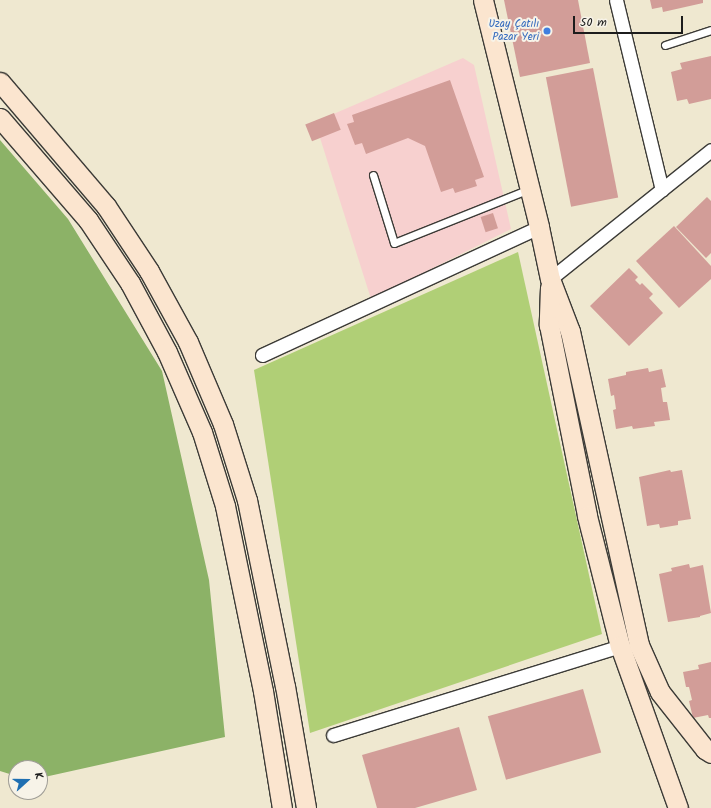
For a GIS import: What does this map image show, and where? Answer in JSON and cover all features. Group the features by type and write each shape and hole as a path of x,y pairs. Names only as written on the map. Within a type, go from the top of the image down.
{"main road":[{"path":"483,0 530,189 550,279 570,331 639,645 660,692 705,749 711,753"},
{"path":"0,82 106,206 150,271 188,342 220,417 247,500 285,686 306,808"},
{"path":"0,118 88,220 130,283 167,352 202,432 225,506 263,691 282,808"},
{"path":"550,279 549,325 587,516 620,646 678,808"}],"street":[{"path":"616,0 662,190"},
{"path":"550,279 711,150"},
{"path":"262,355 539,227"},
{"path":"333,735 620,646"}],"lane":[{"path":"665,45 711,30"},
{"path":"373,175 394,243 530,189"}],"shaded area":[{"path":"463,58 474,65 511,229 371,299 315,122"}],"green space":[{"path":"0,140 68,219 162,371 209,580 225,737 48,776 48,760 8,760 8,774 0,771"},
{"path":"518,252 602,634 310,733 254,370"}],"building":[{"name":"Uzay Çatılı Pazar Yeri","path":"504,0 578,0 590,63 520,77"},
{"path":"650,0 703,0 703,3 663,12 662,7 652,9"},
{"path":"711,56 711,99 689,104 687,99 677,101 671,72 682,69 680,63"},
{"path":"593,68 618,198 571,207 546,77"},
{"path":"450,80 484,177 475,180 477,186 455,193 453,188 441,192 425,146 408,138 366,154 362,143 355,145 347,124 354,122 352,115"},
{"path":"334,113 341,130 312,141 305,125"},
{"path":"707,197 711,201 711,253 706,258 676,227"},
{"path":"493,213 498,228 486,232 481,217"},
{"path":"674,226 711,266 711,279 679,308 636,261"},
{"path":"629,268 638,277 635,280 640,285 642,283 653,294 649,298 663,313 629,346 590,306"},
{"path":"648,368 649,372 662,369 666,387 661,388 663,402 667,402 670,420 654,422 655,426 633,429 632,426 616,429 613,410 616,409 614,395 611,396 608,379 626,375 626,372"},
{"path":"670,470 671,472 682,470 691,519 678,521 678,525 660,528 659,524 647,526 639,477"},
{"path":"689,564 690,568 703,565 711,613 700,617 668,622 659,574 672,571 671,568"},
{"path":"711,662 711,718 709,718 708,715 693,718 689,701 692,700 689,687 686,687 683,672 699,669 698,665"},
{"path":"583,689 601,752 506,780 488,716"},
{"path":"459,727 477,790 415,808 377,808 362,755"}],"place":[{"name":"Uzay Çatılı Pazar Yeri","path":"547,31"}]}
